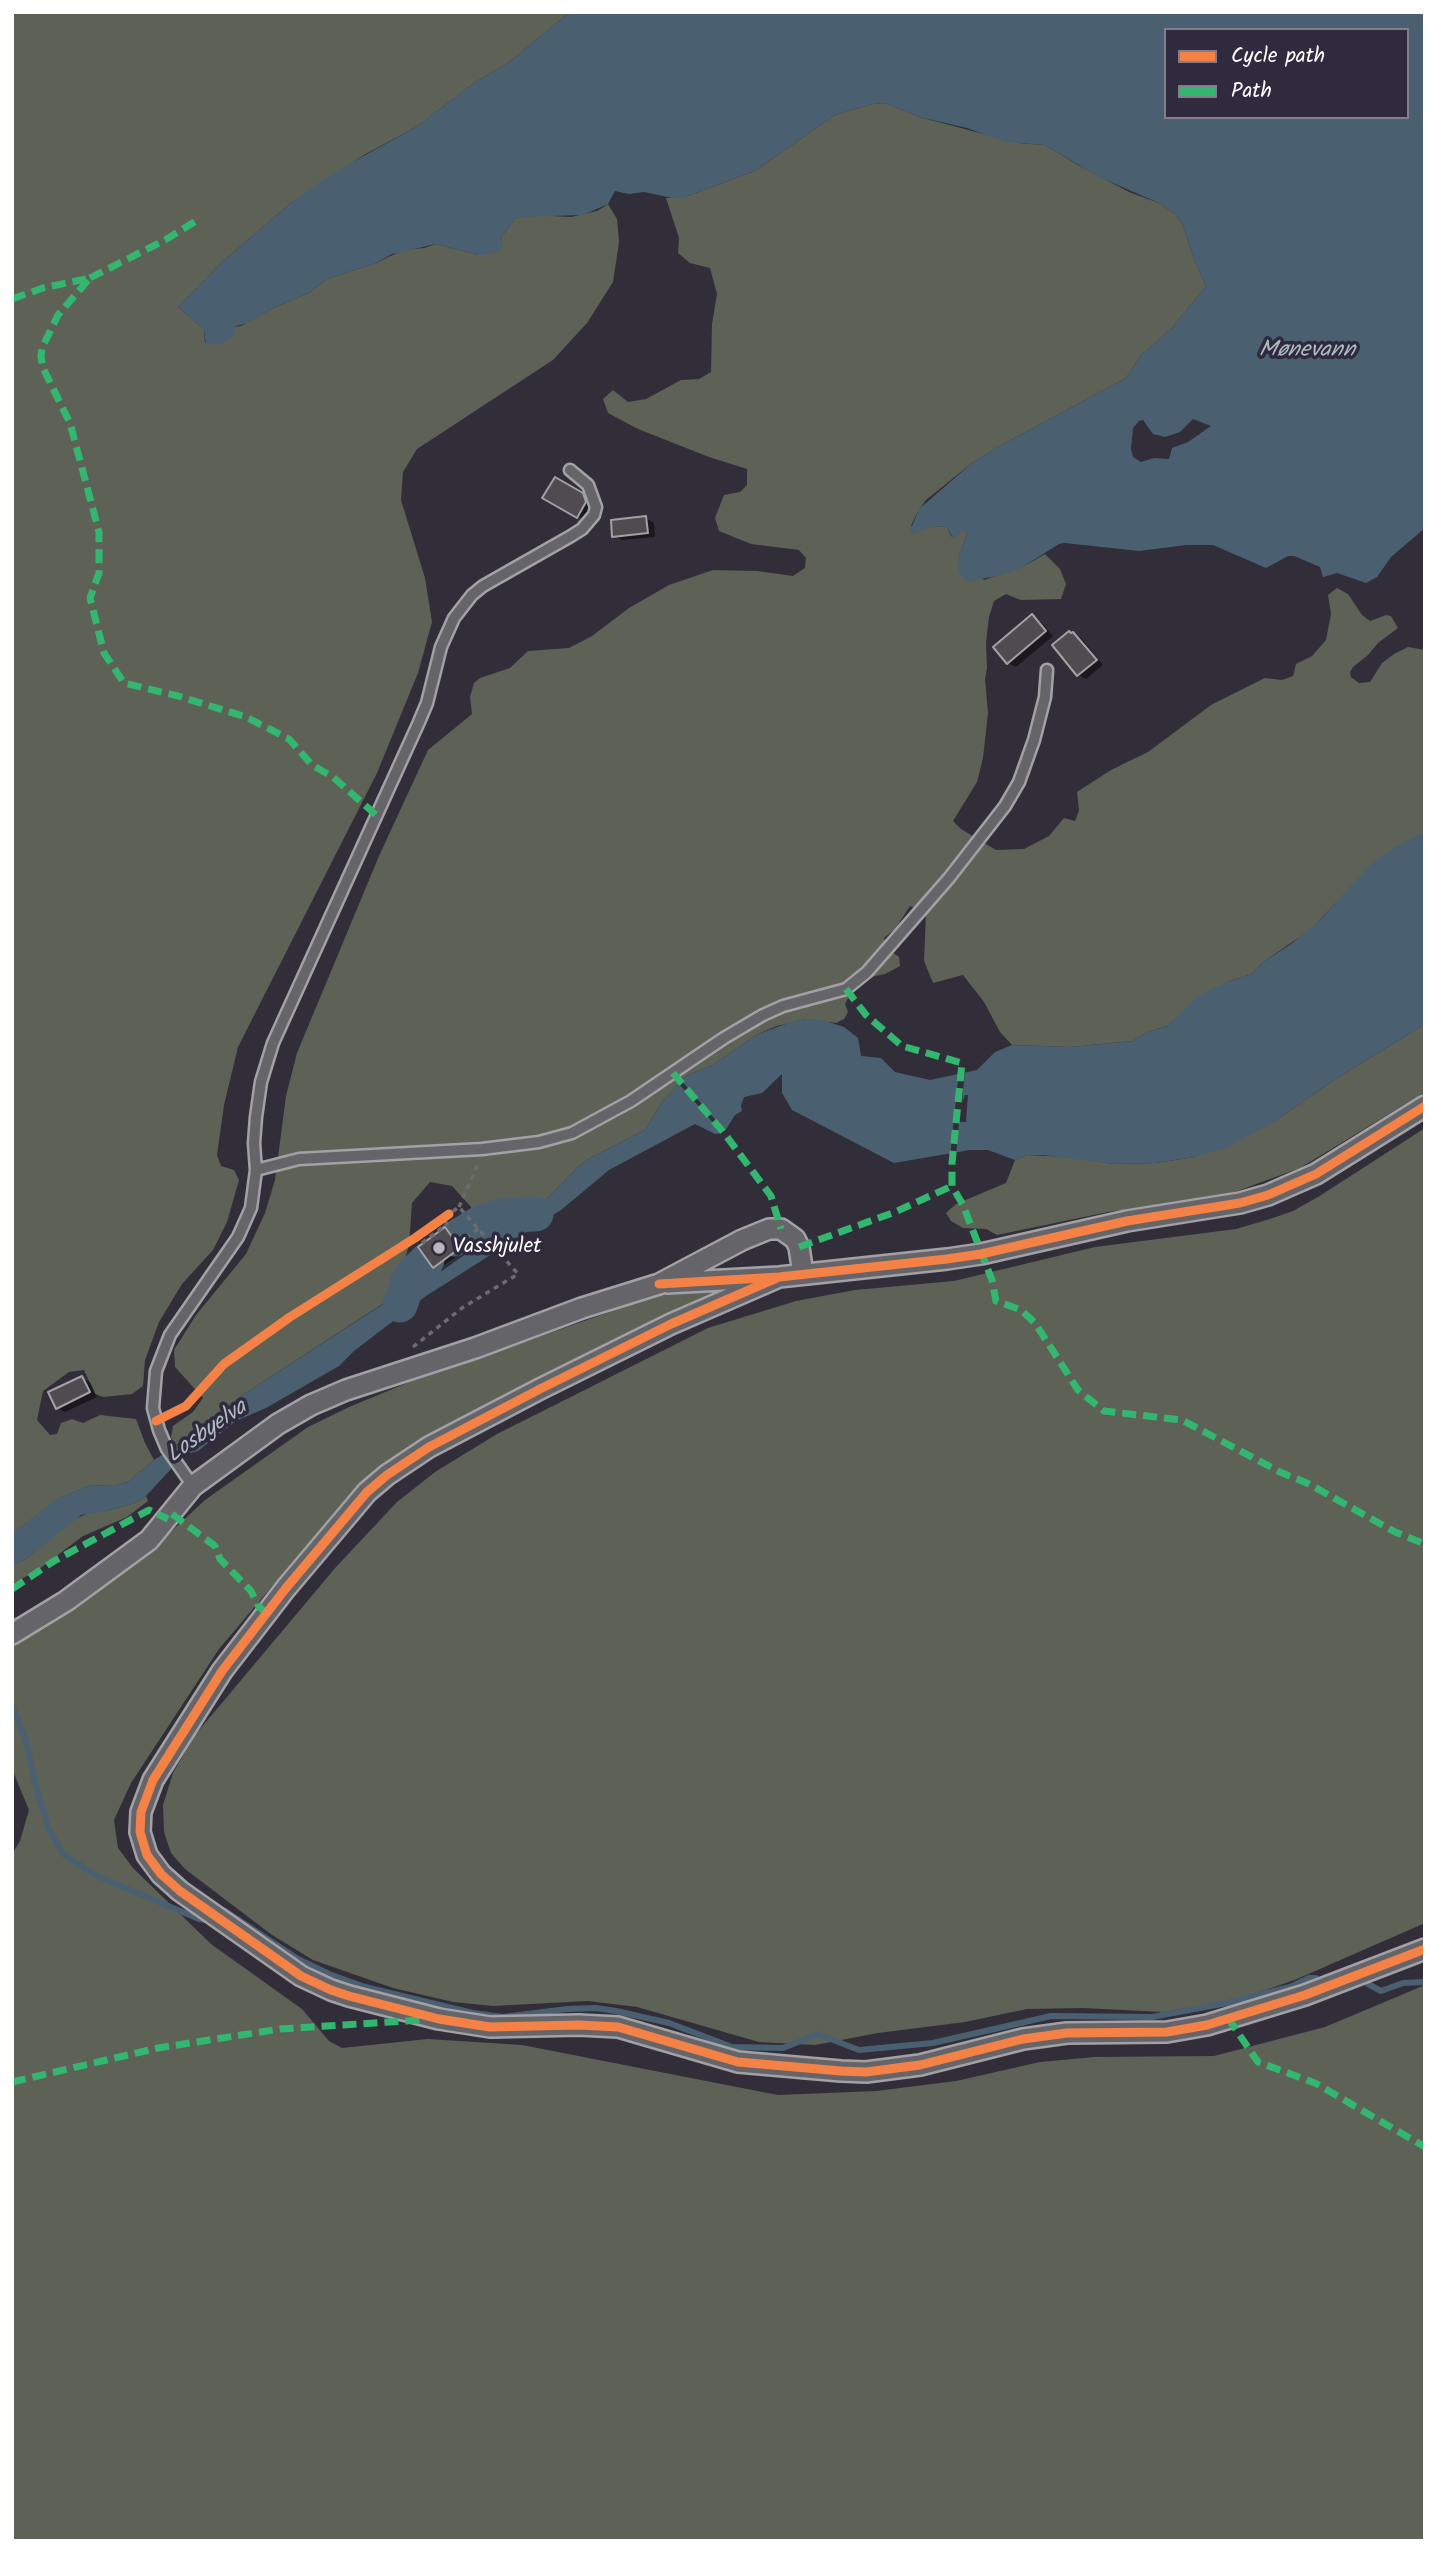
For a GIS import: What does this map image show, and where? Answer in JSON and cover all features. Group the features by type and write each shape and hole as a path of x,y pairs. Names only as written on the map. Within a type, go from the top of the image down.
{"street":[{"path":"659,1284 779,1277 981,1254 1101,1226 1240,1203 1268,1195 1316,1174 1425,1106"},
{"path":"12,1634 66,1601 149,1540 193,1486 278,1424 311,1405 346,1390 659,1284 769,1228 781,1229 795,1239 800,1247 803,1274"},
{"path":"779,1277 671,1324 540,1389 429,1447 367,1492 286,1588 222,1671 153,1780 141,1812 140,1832 147,1855 161,1874 180,1891 268,1954 302,1976 340,1993 439,2019 490,2027 618,2027 738,2062 841,2071 866,2072 920,2066 1023,2039 1067,2032 1167,2032 1194,2028 1305,1995 1425,1949"}],"lane":[{"path":"193,1486 167,1450 159,1430 153,1408 156,1371 161,1355 186,1311 238,1237 251,1208 256,1170 256,1117 261,1083 273,1043 419,722 447,633 463,605 483,586 571,536 589,522 596,507 594,498 588,485 569,470"},
{"path":"256,1170 299,1159 482,1149 539,1142 572,1133 631,1101 763,1015 783,1006 846,989 949,878 1005,806 1019,782 1034,740 1045,697 1047,670"}],"path":[{"path":"418,1241 460,1208 482,1149"},
{"path":"412,1348 462,1308 518,1274 460,1208"},
{"path":"458,1244 478,1229"}],"shaded area":[{"path":"12,12 570,12 508,63 477,81 416,127 364,155 291,203 222,262 178,307 204,329 205,343 275,307 309,293 327,279 376,263 403,250 436,244 478,255 502,242 501,237 516,218 533,215 571,217 597,211 608,204 617,219 619,242 613,282 587,323 553,360 417,449 403,472 401,500 425,578 432,622 418,673 377,773 238,1047 224,1105 217,1155 221,1166 234,1170 239,1180 227,1222 213,1250 182,1284 159,1322 145,1360 143,1386 132,1394 103,1397 95,1394 84,1370 69,1372 43,1391 37,1420 50,1435 57,1434 61,1423 72,1419 83,1423 100,1415 136,1419 154,1460 128,1482 114,1486 90,1485 58,1499 12,1534"},
{"path":"885,103 919,117 1018,143 1045,145 1129,192 1159,203 1175,214 1183,225 1206,286 1172,328 1141,355 1126,378 972,463 926,500 917,513 911,526 920,530 935,526 947,527 955,538 960,531 967,534 959,556 984,580 1024,566 1045,554 1060,569 1066,584 1061,599 1021,600 1006,594 994,601 986,643 988,713 983,758 977,782 953,821 961,829 996,850 1024,849 1049,836 1064,818 1075,821 1079,810 1077,792 1111,770 1148,752 1211,705 1265,678 1282,680 1293,676 1296,664 1312,656 1326,640 1331,614 1328,595 1337,588 1348,594 1362,615 1370,621 1386,615 1391,616 1398,628 1353,667 1351,677 1359,683 1370,682 1382,663 1408,647 1425,650 1425,833 1395,848 1353,885 1311,929 1262,963 1252,974 1227,982 1168,1026 1147,1032 1133,1041 1070,1047 1012,1045 1000,1032 984,1002 963,975 933,983 924,961 926,914 910,906 895,929 884,938 888,949 899,957 900,966 885,974 871,977 853,989 845,1004 848,1012 844,1019 836,1023 806,1019 777,1026 756,1035 713,1065 681,1080 678,1077 675,1079 679,1084 662,1102 645,1130 590,1158 549,1197 478,1242 472,1234 471,1207 452,1186 430,1182 412,1203 409,1245 398,1294 244,1394 175,1446 171,1437 173,1426 193,1412 203,1398 175,1367 174,1350 196,1315 246,1254 265,1213 275,1180 286,1096 297,1053 379,856 428,750 472,714 470,697 474,683 480,678 510,668 528,651 569,648 592,636 629,608 669,585 713,570 757,571 793,576 805,568 806,558 799,550 751,544 719,531 715,518 724,495 740,492 747,485 747,469 638,429 608,413 603,399 613,390 628,402 646,399 681,380 699,379 711,372 712,324 717,294 710,268 690,263 678,253 679,238 666,198 685,197 755,171 835,115"},
{"path":"1425,1024 1425,1092 1300,1168 1229,1194 1108,1212 997,1235 986,1229 963,1228 951,1221 946,1213 956,1204 1006,1183 1015,1160 1027,1155 1067,1157 1114,1164 1155,1163 1195,1157 1277,1120 1331,1082"},
{"path":"1425,1128 1425,1923 1297,1979 1229,2003 1163,2012 1083,2008 1027,2009 965,2022 878,2033 815,2045 759,2042 637,2007 588,2001 493,2006 453,2002 393,1988 313,1960 272,1935 185,1869 171,1853 164,1832 163,1805 173,1773 195,1735 336,1567 397,1502 435,1472 497,1434 708,1328 796,1301 855,1290 954,1281 1095,1247 1236,1229 1270,1219 1293,1211 1318,1197"},
{"path":"727,1283 728,1292 707,1297 529,1385 406,1450 350,1494 219,1649 131,1783 114,1820 118,1848 133,1868 211,1944 302,2009 329,2041 342,2048 428,2039 522,2045 778,2095 876,2091 956,2081 1040,2062 1094,2057 1214,2056 1325,2027 1425,1985 1425,2541 12,2541 12,1854 20,1841 29,1810 12,1769 12,1647 88,1599 160,1542 205,1500 308,1427 407,1383 687,1285"},
{"path":"146,1496 148,1501 127,1517 83,1536 38,1570 12,1584 12,1566 26,1559 72,1520 92,1512 135,1503"}],"water":[{"name":"Mønevann","path":"570,12 1425,12 1425,528 1391,557 1377,577 1366,583 1337,573 1323,577 1320,567 1294,556 1288,556 1266,568 1213,545 1186,545 1139,551 1065,543 1002,575 966,582 958,569 959,556 967,534 960,531 956,538 953,538 947,527 935,526 913,534 910,531 919,509 972,463 1126,378 1141,355 1172,328 1206,286 1183,225 1175,214 1159,203 1099,177 1045,145 1006,142 967,128 919,117 885,103 835,115 755,171 685,197 677,199 644,192 629,194 615,191 608,204 583,215 516,218 501,237 503,247 498,252 478,255 436,244 392,254 376,263 327,279 309,293 234,327 233,335 228,341 206,345 204,329 178,307 222,262 291,203 333,173 416,127 477,81 508,63","holes":["1193,419 1211,426 1188,442 1172,448 1169,459 1154,458 1141,462 1133,457 1133,428 1139,421 1143,420 1153,434 1165,437 1180,432"]},
{"path":"1425,833 1425,1024 1331,1082 1277,1120 1228,1147 1195,1157 1155,1163 1114,1164 1043,1155 1027,1155 1015,1160 988,1150 970,1150 894,1163 792,1110 782,1093 782,1074 762,1093 744,1097 742,1111 735,1115 725,1131 681,1080 713,1065 756,1035 806,1019 822,1020 844,1027 858,1038 861,1056 881,1058 895,1072 930,1080 977,1070 995,1052 1012,1045 1070,1047 1133,1041 1147,1032 1168,1026 1198,996 1252,974 1262,963 1291,944 1322,918 1374,861 1406,841"},
{"path":"679,1084 722,1133 715,1134 695,1124 609,1170 561,1210 426,1296 354,1351 339,1366 266,1408 236,1421 198,1451 184,1455 146,1496 135,1503 81,1515 26,1559 12,1566 12,1534 57,1499 90,1485 114,1486 128,1482 244,1394 549,1197 590,1158 645,1130 662,1102"}],"pier":[{"path":"959,1070 965,1070 962,1103 965,1095 968,1095 966,1122 959,1122 956,1156 950,1157"}],"building":[{"path":"555,477 583,493 586,502 577,518 542,498"},
{"path":"646,516 648,533 612,537 611,520"},
{"path":"1032,614 1046,631 1007,664 993,647"},
{"path":"1069,631 1073,632 1097,660 1077,676 1052,645"},
{"name":"Vasshjulet","path":"445,1227 460,1248 433,1268 418,1247"},
{"path":"82,1376 90,1392 56,1409 48,1392"}],"waterway":[{"name":"Losbyelva","path":"454,1239 480,1223 505,1215 536,1214"},
{"name":"Losbyelva","path":"400,1305 410,1277 427,1260"},
{"path":"12,1705 25,1738 49,1829 63,1854 95,1875 207,1920"},
{"path":"225,1911 298,1959 365,1987 473,2013 503,2017 567,2009 596,2008 616,2011 669,2023 732,2047 783,2048 818,2034 859,2050 933,2043 1051,2016 1152,2017 1227,2003 1316,1978"},
{"path":"1368,1984 1381,1991 1403,1983 1425,1982"}],"marked path":[{"path":"90,278 196,221"},
{"path":"12,299 43,288 90,278 58,315 42,348 41,357 43,368 70,423 99,532 99,573 90,598 104,653 124,683 246,717 289,739 312,765 333,777 376,815"},
{"path":"846,989 866,1015 902,1046 962,1063 952,1186 963,1205 992,1280 996,1301 1021,1310 1035,1323 1078,1390 1104,1411 1182,1420 1280,1472 1309,1484 1395,1532 1425,1544"},
{"path":"673,1073 724,1133 771,1196 781,1229"},
{"path":"799,1247 895,1212 952,1186"},
{"path":"12,1589 54,1561 149,1510 168,1519"},
{"path":"172,1514 215,1546 220,1559 251,1591 259,1607 267,1613"},
{"path":"1228,2018 1258,2062 1315,2083 1425,2147"},
{"path":"12,2082 158,2048 280,2029 421,2020"}],"cycle path":[{"path":"659,1284 779,1277 947,1259 981,1254 1127,1221 1240,1203 1268,1195 1316,1174 1425,1106"},
{"path":"156,1421 186,1406 224,1364 290,1317 449,1214"},
{"path":"779,1277 671,1324 540,1389 429,1447 367,1492 286,1588 222,1671 153,1780 141,1812 140,1832 147,1855 161,1874 180,1891 301,1976 349,1996 439,2019 490,2027 618,2027 738,2062 841,2071 866,2072 920,2065 1023,2039 1067,2033 1167,2032 1207,2025 1305,1995 1425,1949"}],"place":[{"name":"Vasshjulet","path":"439,1248"}]}
